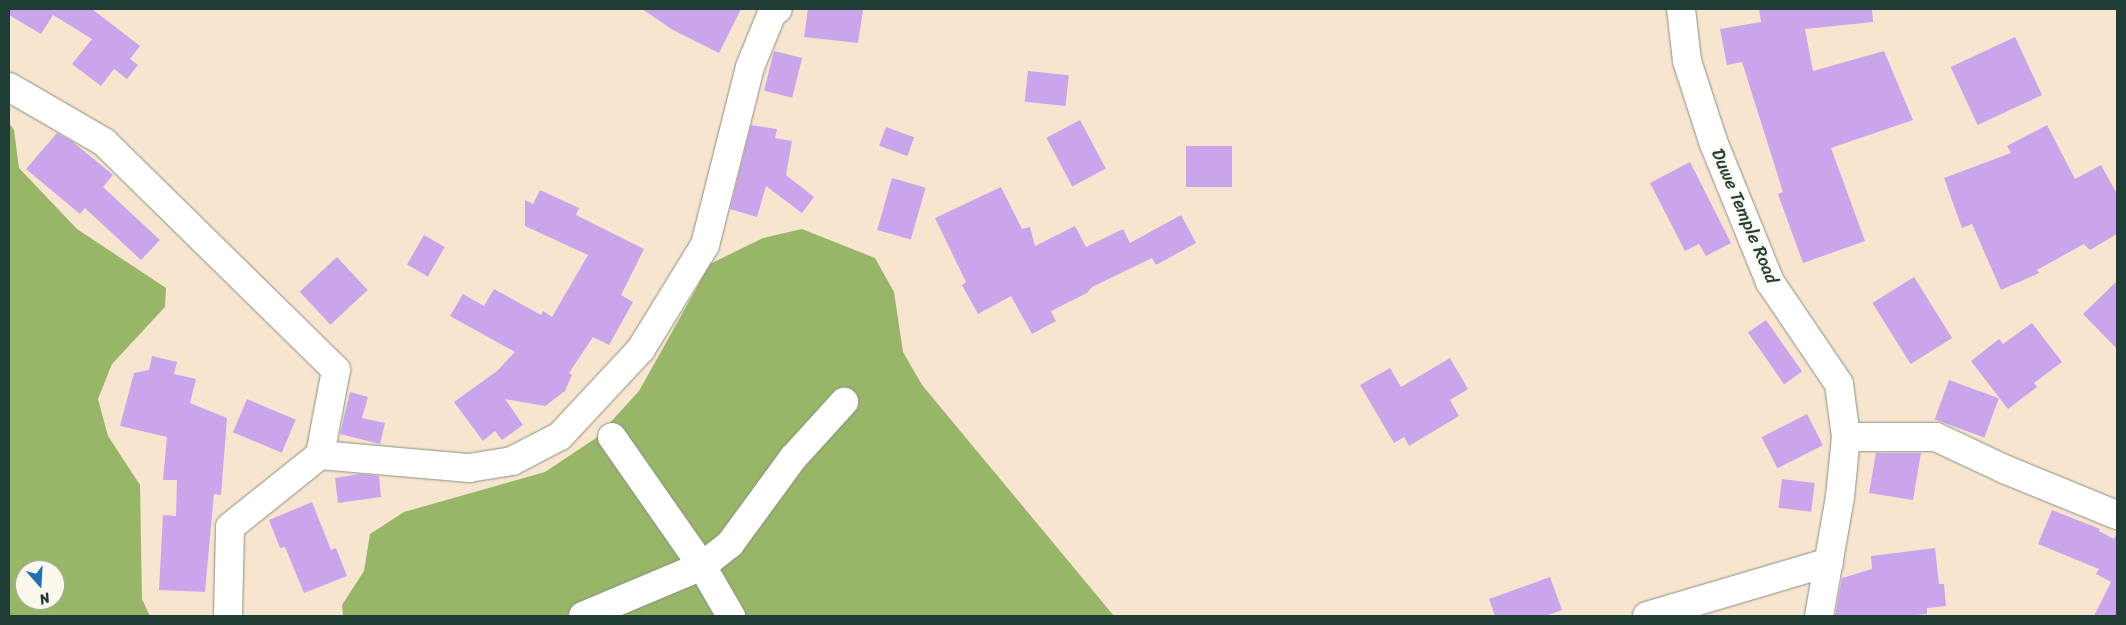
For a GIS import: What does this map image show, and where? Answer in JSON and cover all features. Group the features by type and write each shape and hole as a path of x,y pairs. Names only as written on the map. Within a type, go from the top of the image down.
{"street":[{"path":"320,454 469,468 512,461 560,436 640,349 705,246 750,67 772,13 778,9"},
{"name":"Duwe Temple Road","path":"1681,9 1687,61 1714,144 1770,282 1839,384 1846,437 1840,497 1819,616"},
{"path":"9,88 104,142 336,370 320,454 230,527 228,616"},
{"path":"583,616 702,566 730,544 793,458 844,402"},
{"path":"612,437 702,566 731,616"},
{"path":"1846,437 1936,437 2004,470 2117,515"},
{"path":"1647,616 1830,562"}],"green space":[{"path":"9,123 14,130 19,168 77,229 166,288 165,307 112,364 98,399 108,436 140,485 142,599 150,616 9,616"},
{"path":"802,229 875,258 894,292 903,352 922,385 1114,616 343,616 342,605 364,571 370,534 404,512 545,472 596,438 639,391 710,264 763,238"}],"building":[{"path":"9,9 92,9 140,46 130,59 138,65 127,79 114,69 101,86 72,64 92,39 53,15 41,34 9,15"},
{"path":"642,9 741,9 719,53 673,30"},
{"path":"808,9 863,10 858,43 804,37"},
{"path":"1759,9 1872,9 1873,22 1805,29 1813,71 1884,51 1913,120 1831,148 1865,241 1803,263 1778,194 1783,192 1742,62 1727,65 1720,29 1761,22"},
{"path":"2015,37 2042,95 1978,125 1951,67"},
{"path":"774,51 802,58 792,98 764,91"},
{"path":"1028,71 1069,75 1066,106 1025,102"},
{"path":"1080,120 1106,169 1072,186 1046,138"},
{"path":"751,125 777,129 775,138 792,141 786,175 814,197 802,213 766,186 757,217 730,209"},
{"path":"2047,125 2075,179 2101,165 2117,194 2117,234 2090,250 2084,244 2037,270 2039,273 2001,290 1972,224 1962,228 1944,178 2011,153 2007,146"},
{"path":"886,127 914,137 907,156 879,146"},
{"path":"57,133 73,142 113,175 103,187 160,240 141,260 85,208 80,214 26,169"},
{"path":"1186,146 1232,146 1232,187 1186,187"},
{"path":"1690,162 1731,243 1706,256 1699,244 1685,251 1650,183"},
{"path":"892,178 926,188 911,240 877,230"},
{"path":"1001,187 1022,229 1030,227 1035,246 1075,226 1086,247 1123,229 1130,243 1181,215 1196,243 1156,265 1152,258 1092,287 1087,293 1051,311 1056,321 1032,334 1011,296 978,314 962,285 966,282 935,218"},
{"path":"540,190 579,208 576,215 644,249 621,295 633,302 609,345 593,337 569,373 572,375 565,391 545,406 505,399 523,425 502,440 495,431 483,441 454,402 497,371 515,352 450,316 463,294 484,306 494,289 541,315 543,311 552,317 588,255 525,226 525,200 533,204"},
{"path":"424,235 445,247 428,276 407,264"},
{"path":"337,257 368,290 330,325 300,292"},
{"path":"1914,277 1952,338 1911,364 1872,303"},
{"path":"2117,281 2117,349 2083,314"},
{"path":"1766,320 1802,372 1784,384 1748,333"},
{"path":"2032,323 2062,362 2034,383 2037,387 2008,409 1971,361 1999,339 2003,344"},
{"path":"152,356 177,362 174,374 196,379 190,403 227,418 221,495 214,494 205,592 159,590 163,515 176,516 177,480 163,480 167,437 120,426 134,373 149,370"},
{"path":"1450,358 1468,389 1450,400 1459,416 1409,446 1404,437 1394,443 1360,385 1390,368 1401,387"},
{"path":"1949,380 1999,398 1984,438 1935,419"},
{"path":"350,392 368,397 362,418 385,423 380,444 340,434"},
{"path":"247,399 296,420 282,453 233,432"},
{"path":"1807,414 1823,445 1777,468 1762,437"},
{"path":"1876,453 1921,453 1913,500 1869,493"},
{"path":"360,474 379,476 381,497 338,503 335,478"},
{"path":"1782,479 1815,483 1811,512 1778,508"},
{"path":"312,502 331,550 336,548 347,576 304,593 285,547 280,548 269,520"},
{"path":"2052,510 2100,529 2099,531 2114,539 2117,532 2117,616 2094,616 2111,582 2096,574 2099,569 2038,544"},
{"path":"1935,548 1939,584 1944,584 1946,606 1927,608 1927,614 1835,616 1842,578 1872,569 1871,556"},
{"path":"1550,577 1562,610 1545,616 1495,616 1489,599"}]}
